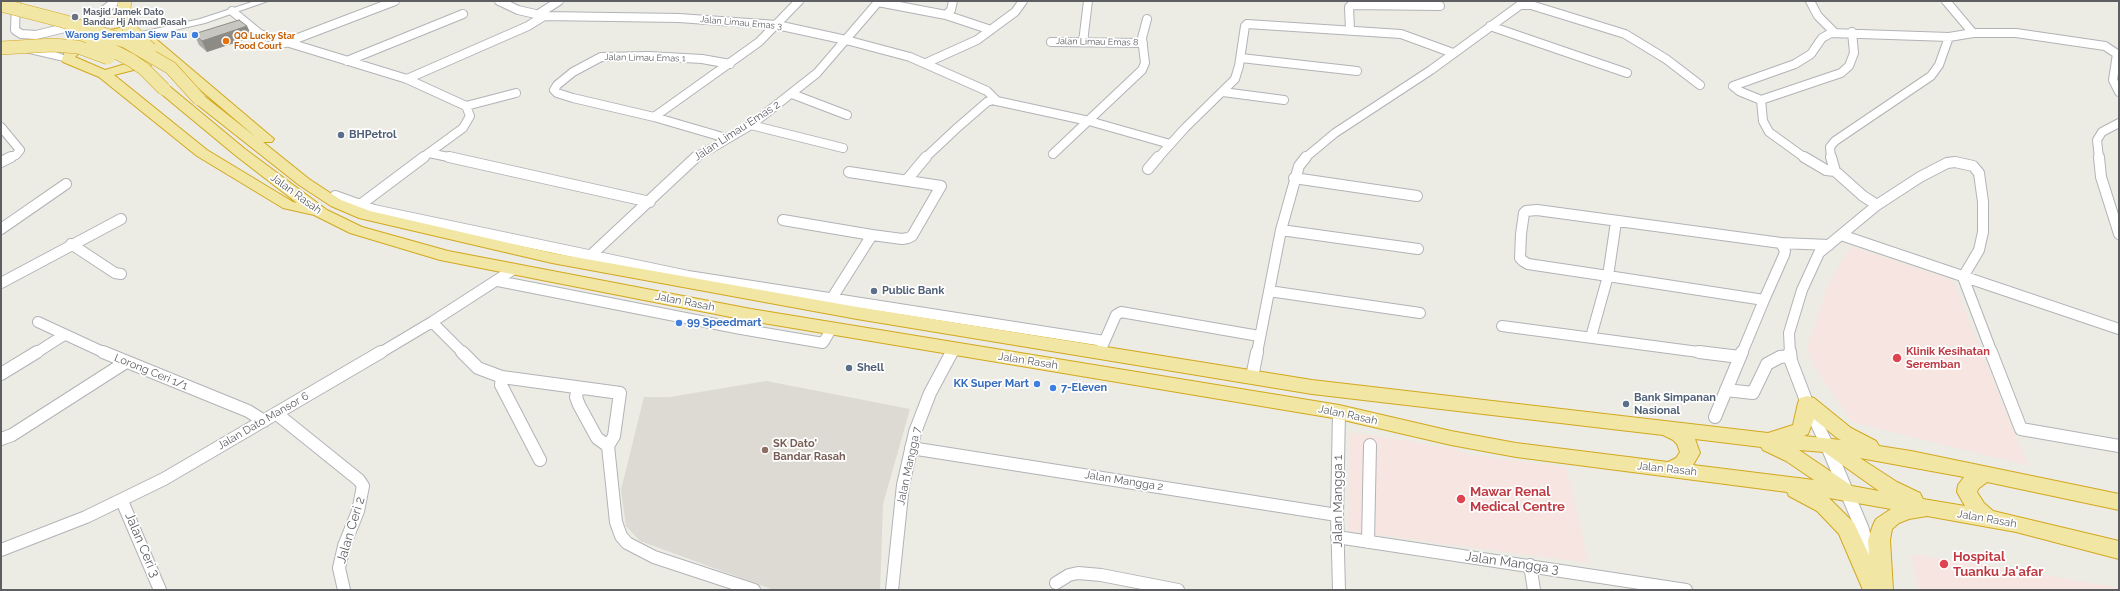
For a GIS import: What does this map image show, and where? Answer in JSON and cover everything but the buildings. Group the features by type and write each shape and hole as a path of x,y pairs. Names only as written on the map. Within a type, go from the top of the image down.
{"highway":[{"path":"125,1 124,16 129,28 171,68"},
{"name":"Jalan Rasah","path":"1,5 63,21 125,41 171,68 199,99 304,182 336,203 559,260 722,290 1102,347 1252,377 1312,387 1760,440 1827,444 1911,458 2119,502"},
{"name":"Jalan Rasah","path":"1,12 73,32 100,43 137,64 164,89 240,152 321,213 363,232 446,256 514,269 746,322 832,328 1339,412 1451,438 1516,450 1848,493 2016,524 2119,550"},
{"path":"321,213 288,205 259,189 208,157 104,74 68,59 72,52 80,45 95,38 120,32 149,38 160,49 335,196 363,210"},
{"path":"2,47 52,45 78,47 117,61 164,89"},
{"path":"104,74 144,63 160,49"},
{"path":"1760,440 1790,435 1801,429 1805,418 1807,403"},
{"path":"1807,403 1831,425 1862,444 1911,458"},
{"path":"1666,429 1680,435 1689,447 1687,459 1672,469"},
{"path":"1760,440 1793,456 1848,493"},
{"path":"1827,444 1890,488 1934,509"},
{"path":"1984,473 1968,485 1967,492 1977,509 1987,519"},
{"path":"1780,483 1805,494 1824,505 1847,529 1874,590"},
{"path":"1882,590 1879,540 1883,525 1892,517 1907,511 1934,509"}],"street":[{"path":"16,1 15,30 21,34 36,35 87,23 116,1"},
{"path":"140,35 202,21 264,1"},
{"path":"285,43 395,1"},
{"name":"Jalan Limau Emas 3","path":"499,1 518,10 541,16 679,18 776,25 846,40 926,63 987,90 996,100 1089,121 1170,144"},
{"path":"407,79 528,26 559,1"},
{"path":"654,117 730,64 776,25 799,1"},
{"path":"879,1 946,15 991,30"},
{"name":"Jalan Limau Emas 2","path":"588,257 650,202 692,160 726,138 751,125 792,94 825,64 879,1"},
{"path":"946,15 951,10 953,1"},
{"path":"926,63 962,47 991,30 1015,12 1023,1"},
{"path":"1083,42 1088,1"},
{"path":"1810,1 1818,16 1834,32"},
{"path":"1946,1 1973,33"},
{"path":"1350,30 1349,7 1351,5 1440,6"},
{"path":"1252,377 1281,230 1298,166 1304,158 1335,133 1431,70 1520,5 1531,5 1633,38 1666,59 1700,85"},
{"path":"232,12 260,34 285,43 407,79 466,106 516,93"},
{"path":"347,61 463,14"},
{"path":"1053,154 1142,70 1146,63 1142,38 1147,19"},
{"path":"160,49 163,38 202,21"},
{"path":"87,23 120,32"},
{"path":"1148,169 1185,128 1235,79 1241,58 1245,26 1247,24 1350,30 1411,36 1453,53"},
{"path":"1490,26 1627,73"},
{"path":"95,38 103,28"},
{"path":"1852,32 1854,37 1854,53 1849,66 1841,73 1761,100 1739,91 1733,86 1796,64 1811,54 1822,38 1834,32 1852,32 1949,37 1973,33 2028,34 2105,46 2117,54 2115,59 2113,80 2115,87 2119,92"},
{"path":"1877,205 1863,196 1835,171 1830,153 1832,144 1931,76 1939,64 1949,37"},
{"name":"Jalan Limau Emas 8","path":"1051,42 1143,43"},
{"path":"2,47 41,44 80,45"},
{"path":"2,47 42,52 68,59"},
{"name":"Jalan Limau Emas 1","path":"726,138 654,117 573,98 557,93 555,91 555,87 573,72 601,57 671,58 730,64"},
{"path":"1241,58 1357,71"},
{"path":"1223,92 1284,100"},
{"path":"792,94 847,115"},
{"path":"906,181 924,160 957,128 987,102 996,100"},
{"path":"1761,100 1763,121 1769,132 1809,161 1826,170 1835,171"},
{"path":"363,210 429,153 463,128 470,116 466,106"},
{"path":"2119,123 2098,136 2098,163 2108,202 2119,234"},
{"path":"751,125 843,148"},
{"path":"1,127 20,150 16,155 1,162"},
{"path":"429,153 650,202"},
{"path":"1878,590 1861,526 1827,444 1794,374 1790,356 1789,333 1802,290 1819,253 1877,205 1920,177 1947,163 1962,162 1977,169 1983,202 1983,232 1979,250 1963,278"},
{"path":"783,220 902,239 912,236 941,186 849,172"},
{"path":"1294,178 1418,196"},
{"path":"1,229 12,223 57,189 66,184"},
{"path":"363,210 588,257 688,276 832,298 1102,347 1116,315 1125,312 1260,336"},
{"path":"1764,300 1525,263 1520,258 1524,213 1529,210 1781,243 1829,245"},
{"path":"1,283 121,218"},
{"path":"1591,337 1608,276 1616,222"},
{"path":"1281,230 1418,249"},
{"path":"832,298 872,235"},
{"path":"1841,235 1963,278 2031,298 2119,329"},
{"path":"1715,417 1784,255 1785,251 1781,243"},
{"path":"71,244 115,273 121,274"},
{"name":"Jalan Dato Mansor 6","path":"1,550 122,501 278,414 432,322 498,281 514,269"},
{"path":"1963,278 2021,429 2119,446"},
{"path":"498,281 746,322"},
{"path":"1269,291 1420,313"},
{"name":"Lorong Ceri 1/1","path":"38,322 126,362 248,411 264,421"},
{"path":"432,322 478,368 502,377 620,393 614,436 608,446 616,522 621,536 627,543 654,557 754,590"},
{"path":"1502,326 1740,358"},
{"path":"1,374 64,335"},
{"name":"Jalan Mangga 7","path":"892,590 902,491 911,448 919,420 953,349"},
{"path":"1726,390 1753,393 1767,364 1780,357 1790,356"},
{"path":"1,439 12,435 126,362"},
{"path":"502,377 501,385 540,460"},
{"path":"578,388 576,397 579,405 597,438 608,446"},
{"name":"Jalan Mangga 1","path":"1339,412 1337,515 1339,590"},
{"name":"Jalan Ceri 2","path":"278,414 359,480 363,486 358,511 344,546 339,568 344,590"},
{"path":"1368,542 1370,445"},
{"name":"Jalan Mangga 2","path":"911,448 1337,515"},
{"name":"Jalan Ceri 3","path":"122,501 160,590"},
{"name":"Jalan Mangga 3","path":"1337,537 1530,565 1686,590"},
{"path":"1530,565 1534,590"},
{"path":"1056,583 1068,575 1078,573 1101,575 1178,590"}],"shaded area":[{"name":"Klinik Kesihatan Seremban","path":"1850,246 1953,280 2012,428 2029,466 1852,422 1815,368 1807,347 1827,288"},
{"name":"SK Dato' Bandar Rasah","path":"766,381 910,409 883,504 880,590 774,590 640,541 626,526 621,490 644,397 670,397"},
{"name":"Mawar Renal Medical Centre","path":"1350,432 1451,448 1471,455 1566,467 1589,563 1348,531"},
{"name":"Hospital Tuanku Ja'afar","path":"1911,554 2040,574 2119,588 2119,590 1918,590"}],"place":[{"name":"Masjid Jamek Dato Bandar Hj Ahmad Rasah","path":"75,17"},
{"name":"Warong Seremban Siew Pau","path":"195,35"},
{"name":"QQ Lucky Star Food Court","path":"226,41"},
{"name":"BHPetrol","path":"341,135"},
{"name":"Public Bank","path":"874,291"},
{"name":"99 Speedmart","path":"679,323"},
{"name":"Klinik Kesihatan Seremban","path":"1897,358"},
{"name":"Shell","path":"849,368"},
{"name":"KK Super Mart","path":"1037,384"},
{"name":"7-Eleven","path":"1053,388"},
{"name":"Bank Simpanan Nasional","path":"1626,404"},
{"name":"SK Dato' Bandar Rasah","path":"765,450"},
{"name":"Mawar Renal Medical Centre","path":"1461,499"},
{"name":"Hospital Tuanku Ja'afar","path":"1944,564"}]}
